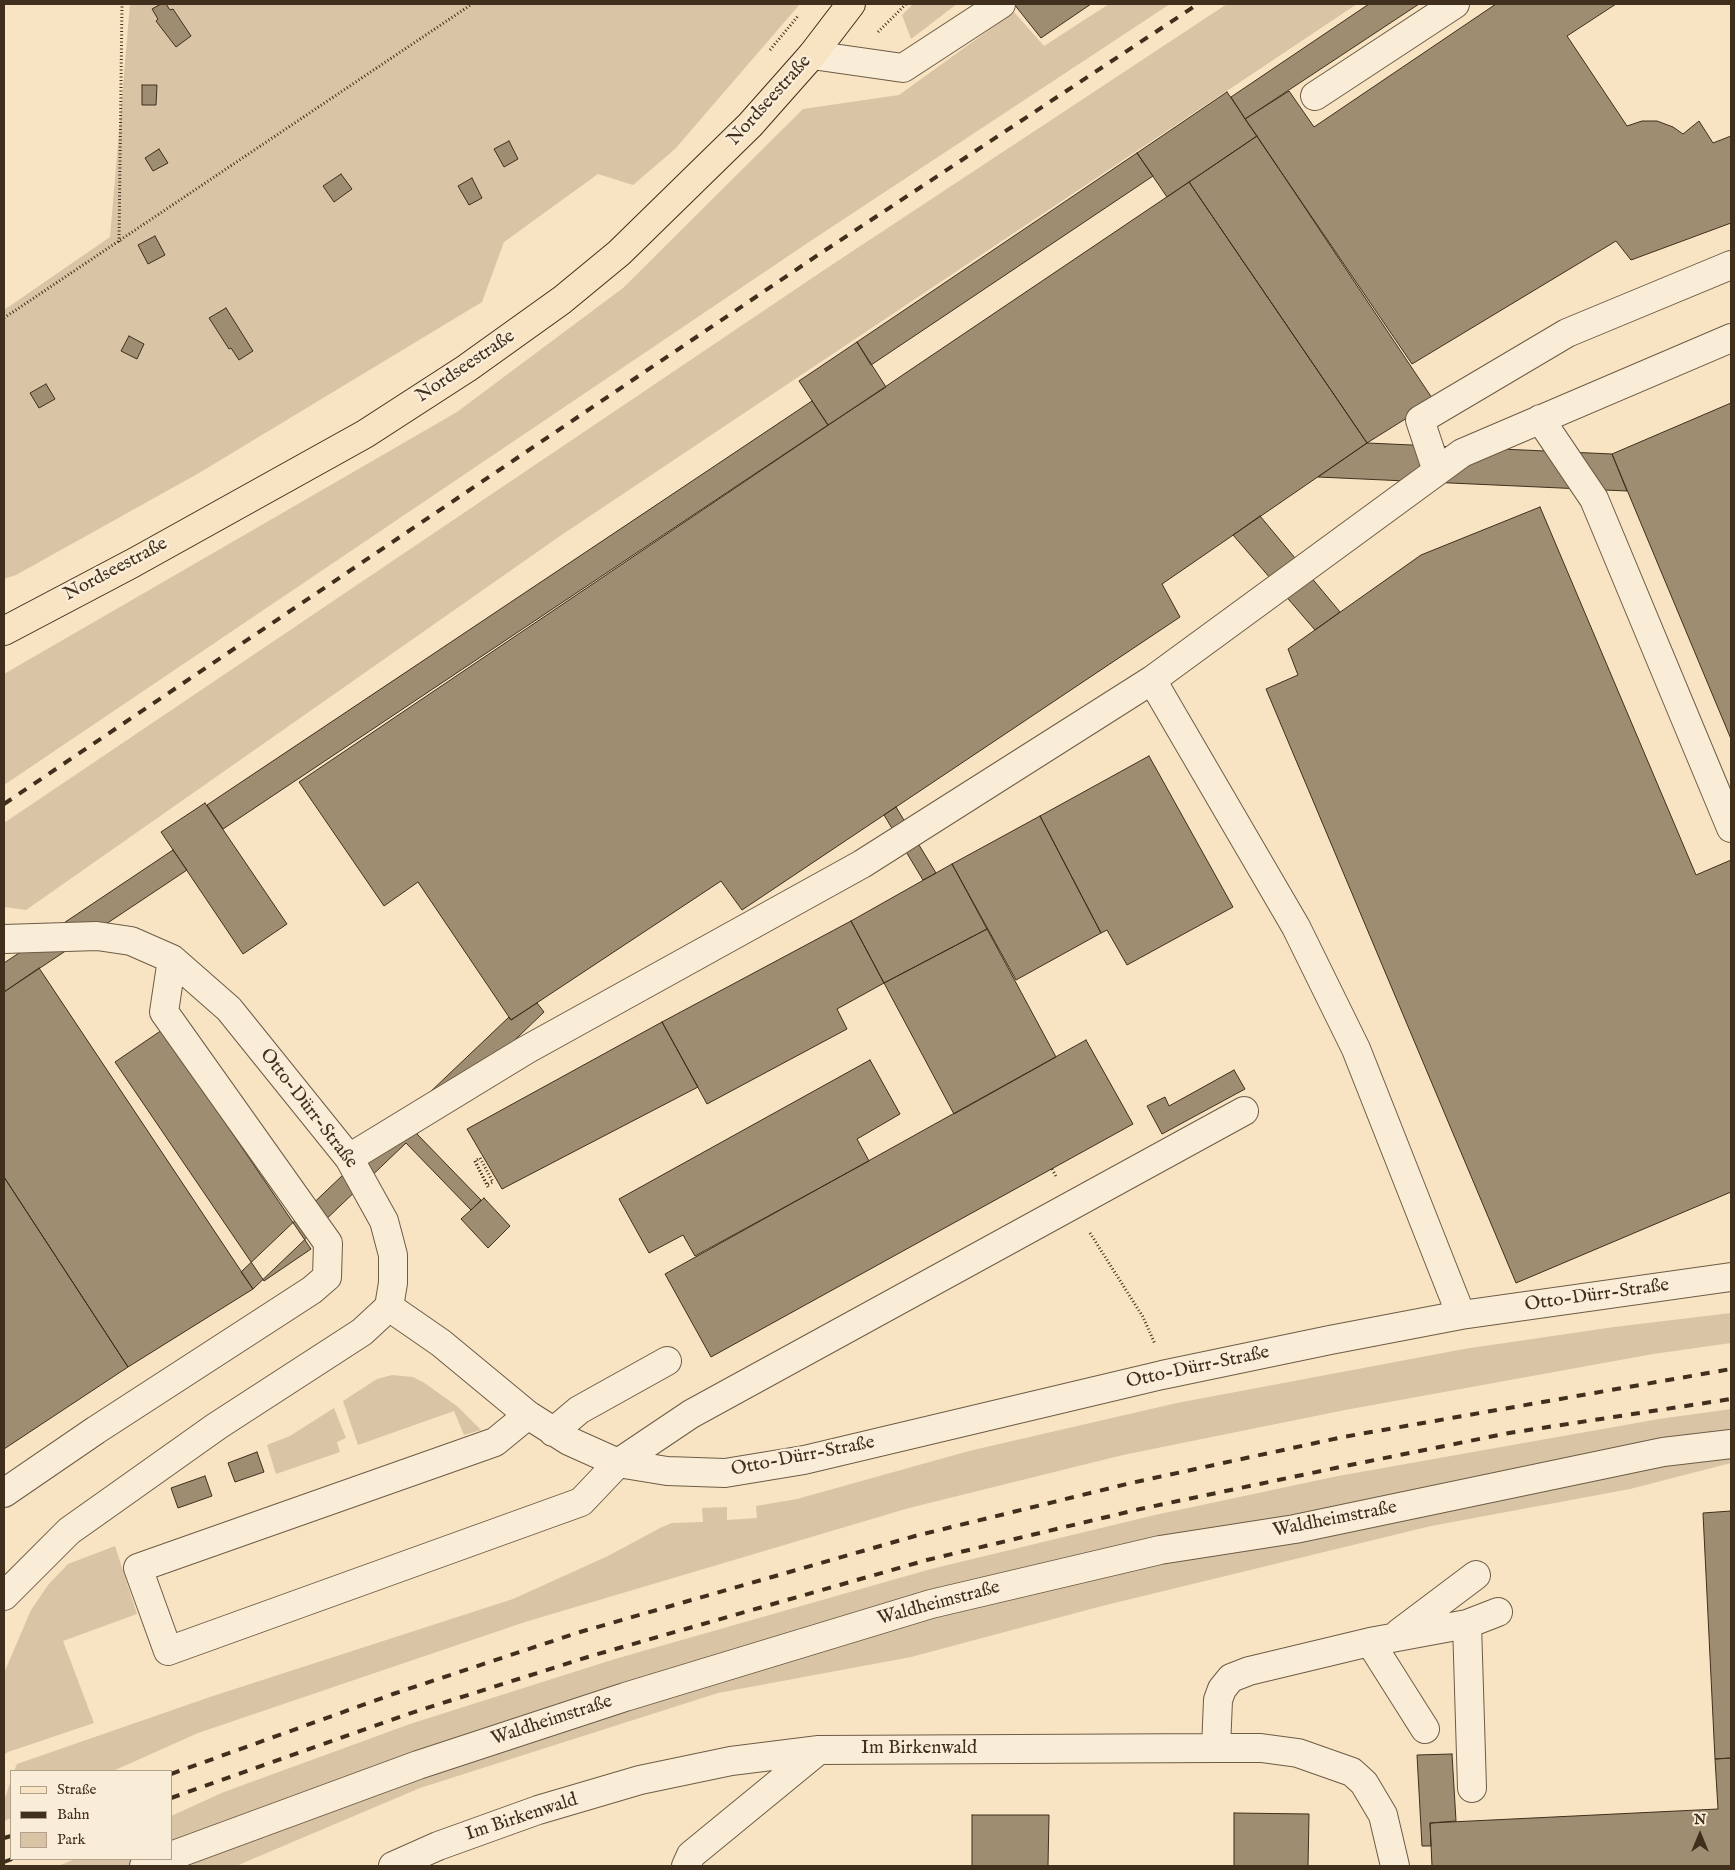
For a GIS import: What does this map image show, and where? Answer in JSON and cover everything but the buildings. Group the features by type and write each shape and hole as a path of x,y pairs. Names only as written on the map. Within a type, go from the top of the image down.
{"main road":[{"name":"Nordseestraße","path":"4,631 133,563 365,434 467,368 562,300 619,253 750,125 812,55 851,4"}],"street":[{"path":"812,55 903,68 1001,4"},
{"path":"1314,96 1455,4"},
{"path":"1437,471 1420,420 1567,333 1731,265"},
{"path":"350,1158 526,1050 862,864 1152,680 1462,453 1731,338"},
{"path":"1540,419 1594,499 1731,828"},
{"path":"1152,680 1305,944 1356,1048 1461,1315"},
{"name":"Otto-Dürr-Straße","path":"4,939 97,936 131,941 172,960 230,1009 350,1158 384,1221 393,1255 393,1283 389,1307 441,1343 528,1415 553,1432 618,1463 668,1471 725,1473 804,1460 1162,1375 1461,1315 1731,1277"},
{"path":"4,1493 96,1430 312,1290 327,1277 328,1243 164,1012 172,960"},
{"path":"528,1415 495,1442 138,1568 168,1652 581,1502 618,1463 691,1414 1244,1111"},
{"path":"5,1598 69,1531 217,1426 362,1332 389,1307"},
{"path":"553,1432 579,1410 668,1361"},
{"name":"Waldheimstraße","path":"172,1856 418,1765 625,1697 931,1604 1160,1550 1294,1529 1664,1452 1731,1444"},
{"path":"1382,1639 1476,1575"},
{"path":"1216,1748 1218,1700 1222,1689 1231,1678 1249,1671 1382,1639 1467,1624 1498,1612"},
{"path":"1467,1624 1472,1788"},
{"path":"1382,1639 1426,1729"},
{"name":"Im Birkenwald","path":"393,1866 438,1846 538,1810 640,1780 731,1761 819,1750 1261,1748 1298,1753 1352,1772 1364,1783 1383,1815 1395,1866"},
{"path":"686,1866 691,1855 819,1750"},
{"path":"144,1866 161,1860"}],"path":[{"path":"119,242 122,4"},
{"path":"4,318 472,4"},
{"path":"764,57 802,11"},
{"path":"483,1156 475,1161 479,1169 483,1177 487,1185 493,1182 480,1158 475,1161 488,1187"},
{"path":"1052,1169 1143,1317 1154,1343 1162,1375"}],"green space":[{"path":"130,4 800,4 675,149 633,185 598,174 504,242 482,302 199,473 16,575 4,579 4,310 110,237"},
{"path":"913,4 957,4 911,39 902,15"},
{"path":"1109,4 1170,4 809,242 4,785 4,674 457,412 623,288 803,109 899,95 1014,12 1044,46"},
{"path":"1227,4 1357,4 560,536 26,910 4,907 4,823 827,268"},
{"path":"1731,1313 1731,1343 1653,1354 1345,1410 1123,1455 909,1508 525,1622 198,1733 115,1770 14,1770 17,1764 210,1697 513,1599 608,1556 662,1527 672,1523 703,1522 702,1508 727,1507 727,1520 757,1518 756,1506 797,1499 969,1451 1177,1403 1464,1349 1614,1327"},
{"path":"392,1375 413,1377 423,1382 457,1406 481,1430 464,1435 454,1411 358,1445 343,1401 377,1379"},
{"path":"334,1408 346,1438 337,1442 340,1452 276,1474 267,1445 290,1436"},
{"path":"1731,1409 1731,1463 1630,1489 1431,1526 1102,1606 911,1657 718,1693 420,1788 236,1866 58,1866 73,1860 172,1860 172,1816 224,1792 410,1724 615,1659 931,1569 1155,1515 1338,1476 1659,1419"},
{"path":"115,1546 137,1614 63,1641 94,1723 4,1755 4,1673 31,1610 48,1585 68,1564"},
{"path":"10,1783 10,1818 4,1821 4,1801"}],"railway":[{"path":"4,804 818,255 1198,4"},
{"path":"172,1774 396,1693 580,1632 915,1536 1131,1483 1343,1437 1731,1369"},
{"path":"172,1798 408,1714 591,1656 927,1560 1140,1509 1509,1433 1731,1399"},
{"path":"4,1838 10,1836"},
{"path":"4,1862 10,1860"}]}
